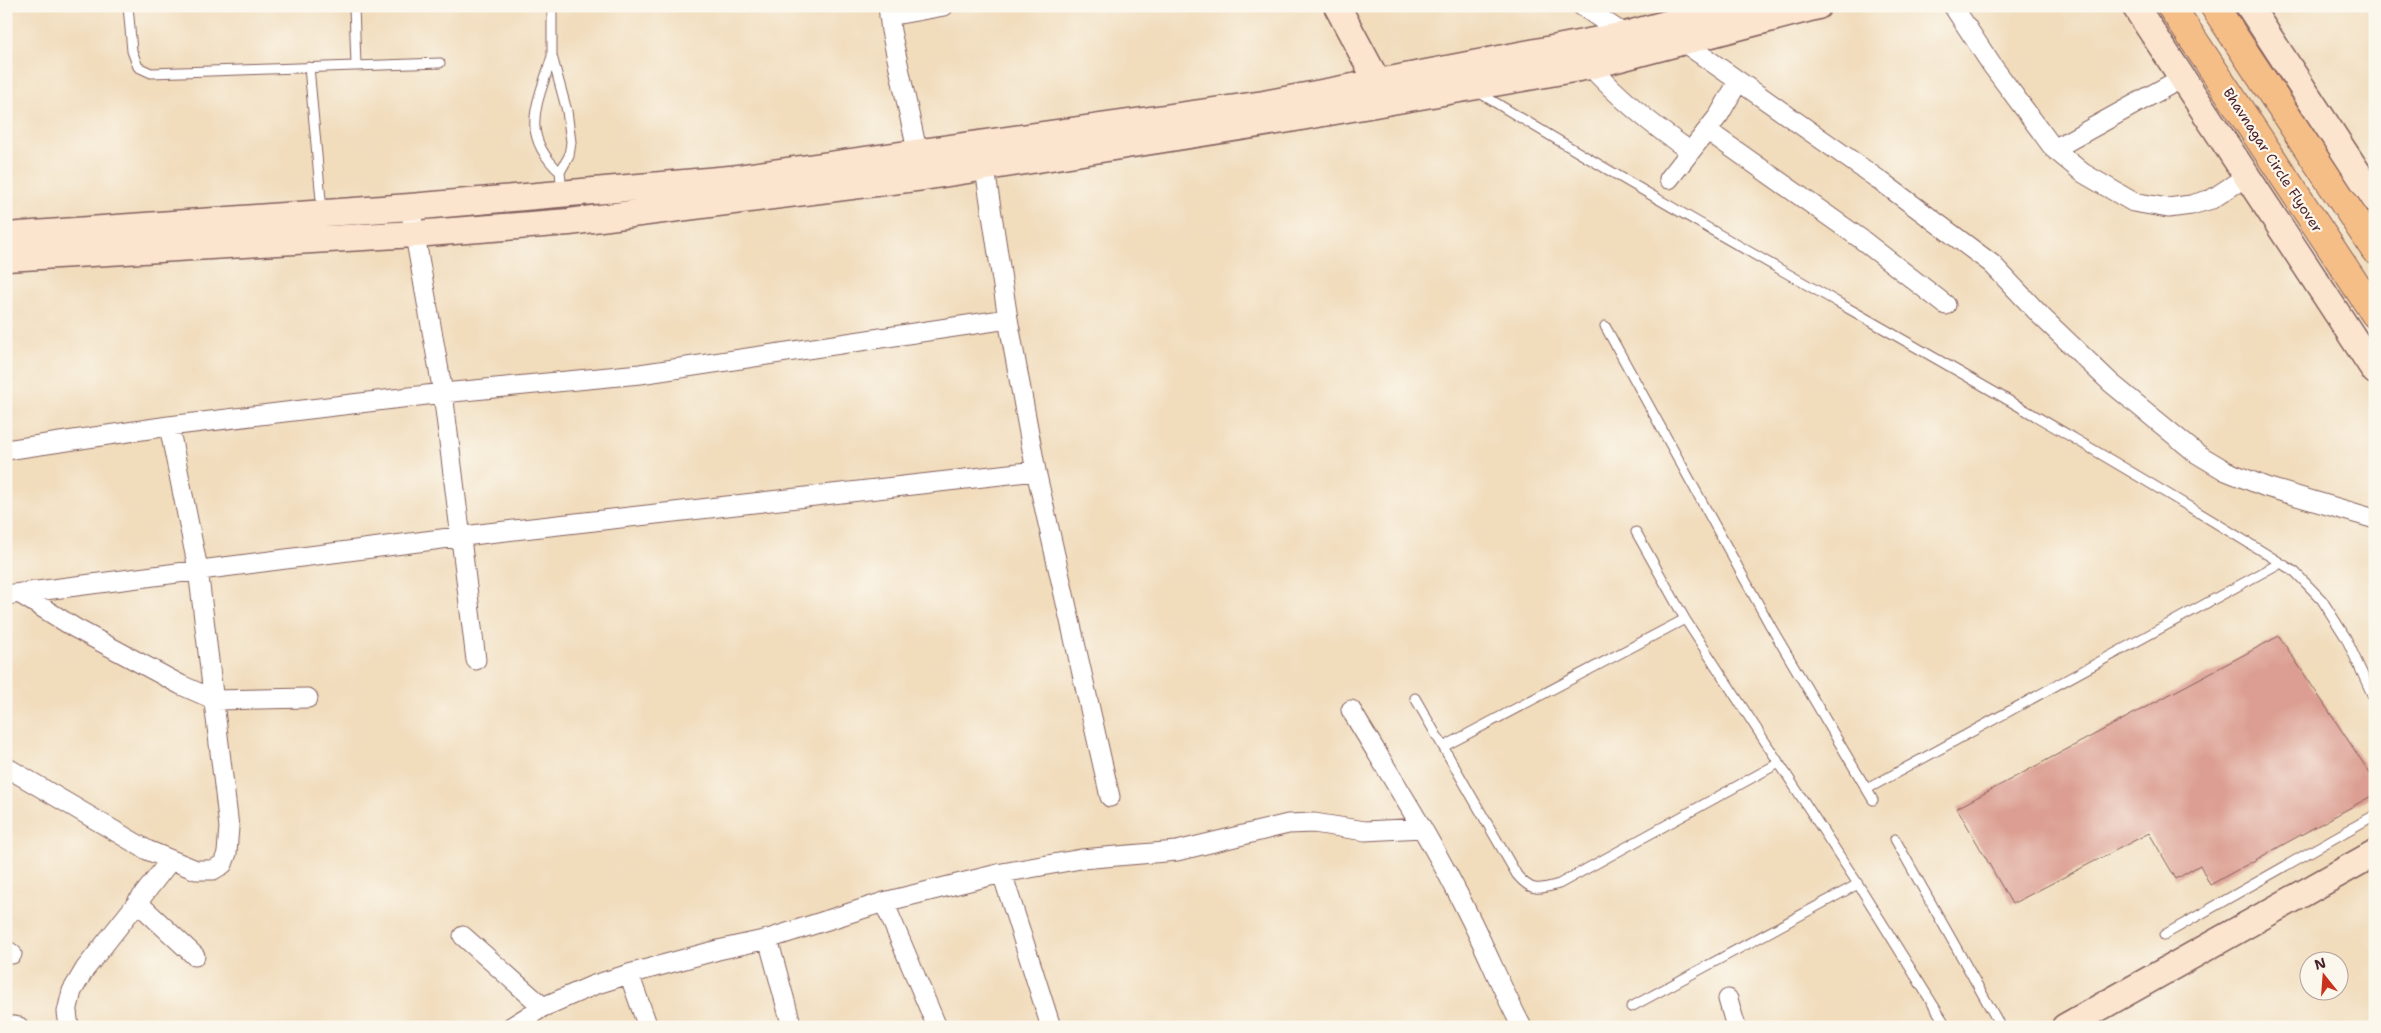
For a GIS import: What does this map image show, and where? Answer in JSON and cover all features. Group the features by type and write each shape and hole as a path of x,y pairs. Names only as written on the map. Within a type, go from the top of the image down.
{"highway":[{"name":"Bhavnagar Circle Flyover","path":"2172,6 2375,314"},
{"path":"2214,6 2375,250"}],"street":[{"path":"922,177 889,11 944,6"},
{"path":"1338,6 1382,92"},
{"path":"1582,6 1625,34"},
{"path":"6,236 410,207 561,183 730,179 1264,104 1382,92 1472,88 1590,66 1732,6"},
{"path":"6,258 416,234 569,222 922,177 985,168 1382,92 1625,34 1688,23 1818,6"},
{"path":"1953,6 1990,64 2054,149 2083,173 2133,202 2168,208 2191,206 2212,199 2247,176"},
{"path":"2135,6 2375,371"},
{"path":"2249,6 2375,199"},
{"path":"1688,23 1738,82 1882,182 1992,264 2042,316 2112,383 2196,453 2226,472 2266,487 2375,519"},
{"path":"1590,66 1618,96 1667,136 1690,151"},
{"path":"2054,149 2182,78"},
{"path":"1669,179 1708,131 1738,82"},
{"path":"1708,131 1861,239 1946,305"},
{"path":"981,143 1008,319 1036,471 1110,796"},
{"path":"410,207 443,393 476,660"},
{"path":"6,450 169,426 443,393 640,374 1008,319"},
{"path":"6,767 147,850 170,861 196,870 213,870 223,864 229,827 198,569 169,426"},
{"path":"14,595 198,569 461,537 1036,471"},
{"path":"14,595 181,685 214,700 308,698"},
{"path":"1351,710 1422,828 1468,913 1501,988 1522,1027"},
{"path":"514,1026 543,1007 594,985 629,974 718,950 768,939 884,902 1002,873 1081,858 1177,851 1288,824 1314,823 1365,831 1422,828"},
{"path":"2065,1027 2375,854"},
{"path":"69,1027 67,1012 72,991 85,969 170,861"},
{"path":"1002,873 1051,1027"},
{"path":"138,902 195,956"},
{"path":"884,902 937,1027"},
{"path":"463,936 543,1007"},
{"path":"768,939 792,1027"},
{"path":"629,974 648,1027"},
{"path":"1728,999 1736,1027"},
{"path":"6,1024 19,1027"}],"lane":[{"path":"128,6 132,51 138,67 151,73 440,63"},
{"path":"354,6 356,65"},
{"path":"552,6 552,56 534,125 536,142 561,183"},
{"path":"552,56 567,111 571,142 561,183"},
{"path":"309,67 322,214"},
{"path":"1472,88 1603,168 1853,310 2295,572 2322,600 2346,638 2375,701"},
{"path":"1604,326 1771,627 1873,800"},
{"path":"1636,532 1685,619 1858,884 1947,1027"},
{"path":"1867,789 2280,563"},
{"path":"1443,747 1685,619"},
{"path":"1415,698 1517,875 1526,886 1542,890 1559,884 1779,763"},
{"path":"2164,935 2375,815"},
{"path":"1895,839 2001,1027"},
{"path":"1631,1006 1858,884"}],"building":[{"path":"2279,636 2375,781 2375,794 2210,885 2200,865 2176,879 2149,833 2012,904 1957,808"}]}
